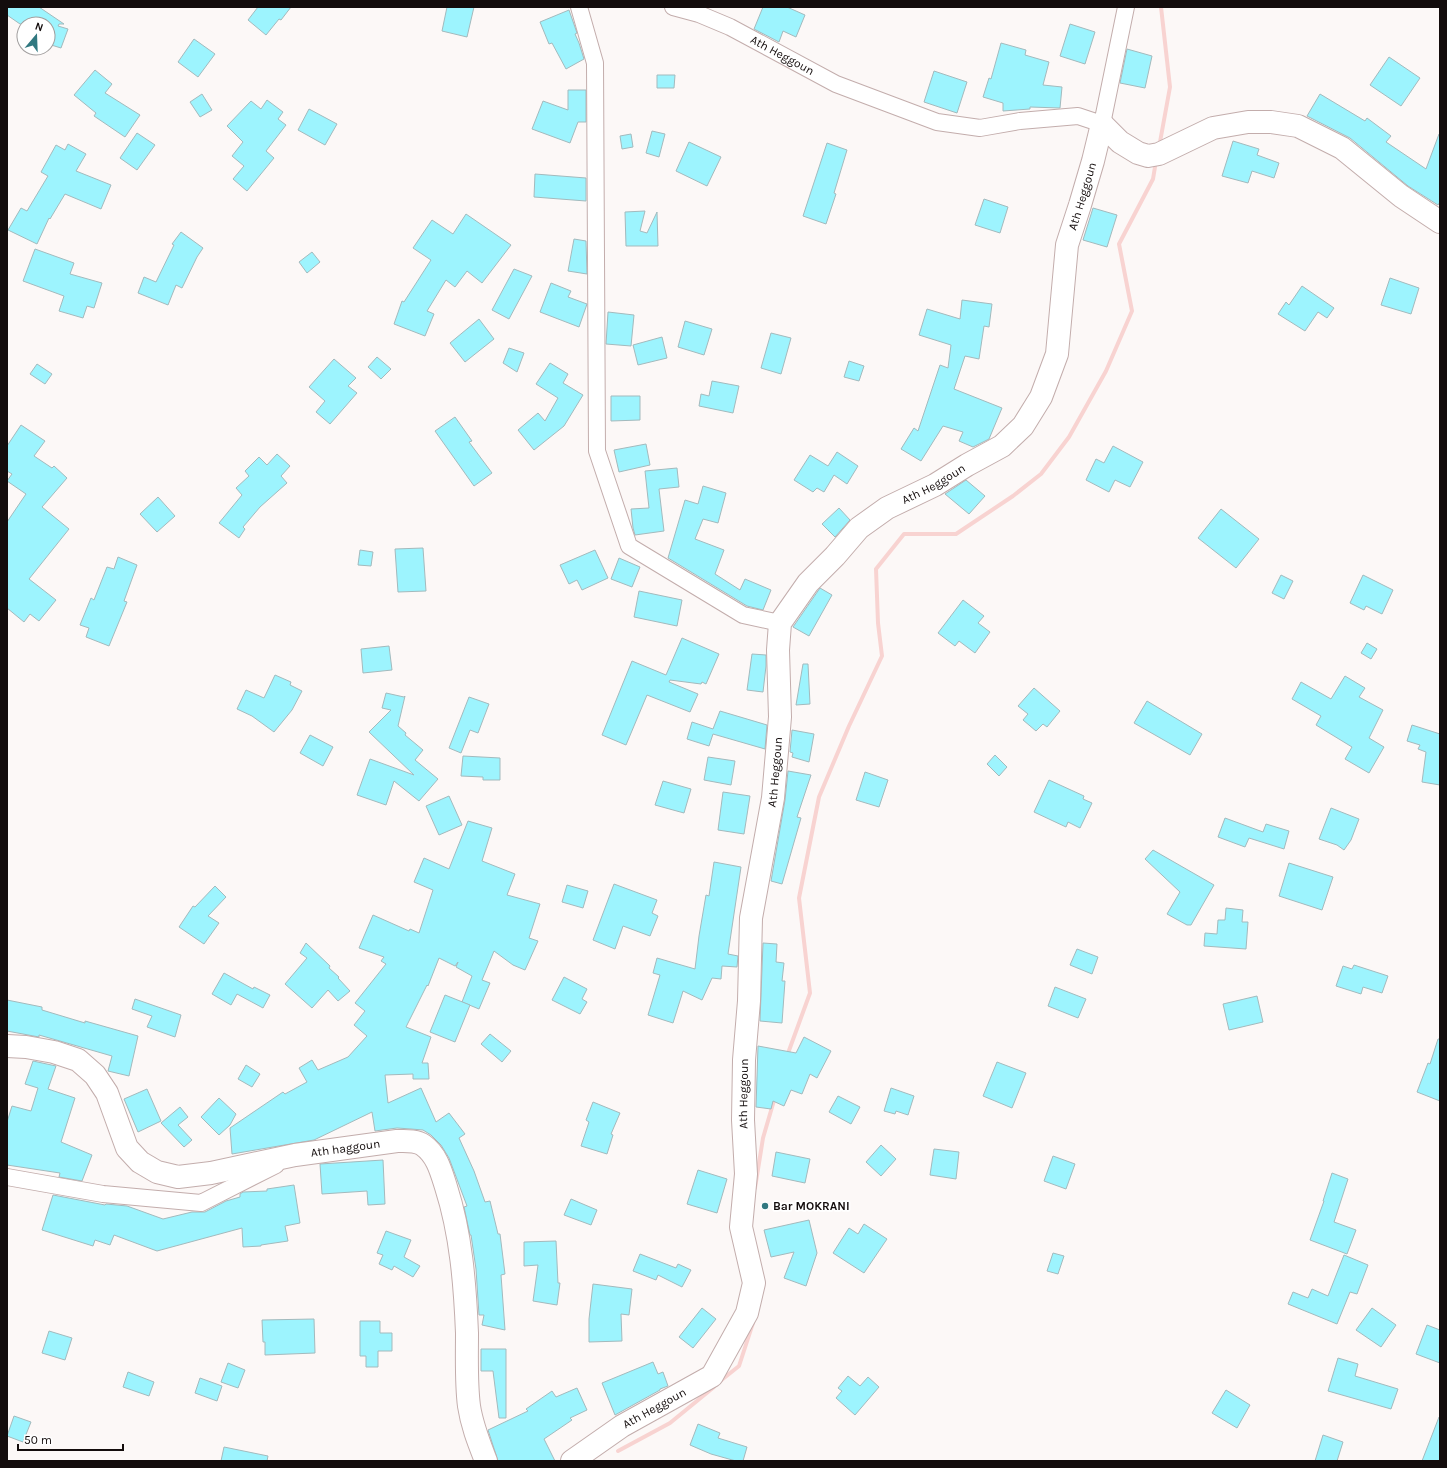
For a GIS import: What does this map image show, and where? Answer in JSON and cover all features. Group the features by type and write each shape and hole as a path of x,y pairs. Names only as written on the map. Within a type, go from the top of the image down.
{"street":[{"path":"578,7 594,63 597,451 629,546 743,615 780,624"},
{"name":"Ath Heggoun","path":"673,7 699,14 730,27 836,84 937,122 980,128 1020,121 1078,116 1102,124 1120,142 1138,153 1148,156 1159,154 1213,128 1248,122 1271,122 1298,126 1342,148 1401,196 1440,222"},
{"name":"Ath Heggoun","path":"572,1461 622,1426 712,1376 747,1313 754,1283 741,1227 746,1174 743,1120 744,1060 749,1001 751,918 773,798 780,717 778,650 780,624 808,583 836,556 860,528 887,508 935,485 1002,446 1023,426 1041,397 1057,354 1067,245 1080,205 1102,124 1126,7"},
{"name":"Ath haggoun","path":"7,1046 26,1047 54,1052 78,1060 96,1075 107,1093 127,1148 140,1162 157,1172 178,1177 212,1173 295,1155 396,1141 411,1141 422,1144 432,1154 440,1166 453,1210 462,1267 466,1322 469,1405 473,1425 486,1461"},
{"path":"7,1177 102,1194 201,1203 295,1155"}],"building":[{"path":"7,7 39,7 52,16 16,16 16,21 7,15"},
{"path":"258,7 291,7 266,35 248,20"},
{"path":"447,7 474,7 467,37 442,31"},
{"path":"763,7 787,7 805,15 796,37 783,31 779,42 754,29"},
{"path":"569,10 577,33 575,34 584,59 566,69 552,43 549,44 540,22"},
{"path":"56,19 64,24 59,24 58,26 68,29 61,48 56,46"},
{"path":"1070,24 1095,32 1085,64 1060,56"},
{"path":"194,39 215,54 198,77 178,62"},
{"path":"1001,43 1026,50 1025,55 1049,62 1043,85 1062,87 1060,108 1030,107 1030,109 1003,111 1003,103 983,97 989,78 991,79"},
{"path":"1127,49 1152,56 1145,88 1120,83"},
{"path":"1389,57 1420,78 1401,106 1370,85"},
{"path":"95,70 112,84 105,93 140,115 125,137 94,116 96,113 74,95"},
{"path":"934,71 967,82 957,113 924,102"},
{"path":"657,75 675,75 674,88 657,88"},
{"path":"568,90 586,90 586,122 578,122 570,143 532,129 543,101 568,110"},
{"path":"202,94 212,110 200,117 190,102"},
{"path":"1320,94 1365,121 1367,118 1391,136 1386,142 1426,169 1440,134 1440,202 1438,205 1408,186 1350,138 1307,116"},
{"path":"267,100 283,112 278,119 286,125 266,151 274,158 247,191 233,179 244,166 232,156 243,142 227,126 251,101 261,109"},
{"path":"309,109 337,124 325,145 298,130"},
{"path":"652,131 665,134 659,157 646,153"},
{"path":"137,133 155,145 137,170 120,158"},
{"path":"631,134 633,147 622,149 620,136"},
{"path":"1233,141 1259,149 1257,155 1279,163 1274,178 1252,171 1248,183 1222,176"},
{"path":"689,142 721,157 707,186 676,171"},
{"path":"827,143 847,150 834,193 836,194 826,224 803,216"},
{"path":"68,144 86,154 76,171 111,185 101,209 65,194 50,219 49,218 37,244 8,230 21,208 27,211 48,176 41,172 56,145 65,150"},
{"path":"535,174 586,178 586,201 534,197"},
{"path":"984,199 1008,207 1000,233 975,225"},
{"path":"1093,208 1117,215 1107,247 1083,240"},
{"path":"645,211 640,231 647,233 657,212 658,246 626,246 625,212"},
{"path":"466,214 511,245 482,283 467,271 455,287 446,280 427,311 434,314 425,336 394,324 402,301 404,302 431,260 413,248 432,220 453,234"},
{"path":"181,232 203,248 182,288 176,285 168,305 138,293 144,277 156,282 174,245 172,244"},
{"path":"574,239 586,241 587,274 568,271"},
{"path":"35,249 74,263 70,274 102,283 94,308 87,306 83,318 59,311 64,296 23,281"},
{"path":"312,252 320,262 307,273 299,262"},
{"path":"514,269 532,276 509,319 492,310"},
{"path":"1390,278 1419,288 1411,314 1381,305"},
{"path":"551,283 571,291 568,297 587,304 579,327 540,312"},
{"path":"1302,286 1334,308 1327,318 1318,312 1305,331 1278,314 1286,302 1289,305"},
{"path":"962,300 992,304 989,327 984,326 979,359 965,356 954,389 1002,408 989,439 973,447 959,441 963,432 943,426 921,461 901,449 914,428 918,431 940,365 948,368 951,345 919,335 927,309 960,319"},
{"path":"608,312 634,315 631,346 606,344"},
{"path":"479,319 494,339 465,362 450,343"},
{"path":"685,321 712,329 704,355 678,347"},
{"path":"771,333 791,338 781,374 761,368"},
{"path":"662,337 667,358 638,365 633,345"},
{"path":"509,348 524,353 517,372 503,363"},
{"path":"377,357 391,369 381,379 368,367"},
{"path":"334,359 356,378 348,386 357,393 330,424 316,412 325,401 309,387"},
{"path":"849,361 864,366 859,381 844,377"},
{"path":"550,363 568,374 563,383 583,395 564,426 534,450 518,430 538,413 545,421 558,398 536,384"},
{"path":"37,364 52,374 45,384 30,374"},
{"path":"712,381 739,386 733,413 699,406 701,394 709,396"},
{"path":"611,396 640,396 640,420 611,421"},
{"path":"455,417 472,441 469,442 492,473 474,486 435,431"},
{"path":"21,425 45,441 34,456 52,468 54,466 67,478 42,507 69,529 29,579 56,600 39,621 30,614 24,622 7,608 7,522 26,494 7,481 12,474 7,471 7,446"},
{"path":"646,444 650,465 619,472 614,450"},
{"path":"1113,446 1143,462 1130,487 1115,480 1109,492 1086,480 1096,459 1104,463"},
{"path":"837,452 858,466 847,484 834,475 824,492 817,488 813,492 794,480 810,455 828,466"},
{"path":"277,454 290,466 281,476 287,483 260,507 243,527 245,529 239,538 219,523 242,495 236,488 249,476 245,471 259,457 267,465"},
{"path":"677,468 679,487 659,489 664,531 635,535 631,509 649,508 645,471"},
{"path":"966,480 985,496 969,514 945,494"},
{"path":"703,486 726,493 718,523 703,519 695,539 724,550 715,574 740,590 745,579 771,590 763,610 747,606 668,558 685,500 698,504"},
{"path":"158,497 175,516 157,532 140,514"},
{"path":"839,508 850,520 835,537 822,524"},
{"path":"1221,509 1259,539 1236,568 1198,538"},
{"path":"423,548 426,591 398,592 395,549"},
{"path":"360,550 373,552 371,566 358,565"},
{"path":"595,550 608,578 582,590 577,580 569,584 560,565"},
{"path":"118,557 137,565 124,601 127,602 109,646 86,637 89,628 80,625 91,598 94,600 107,567 114,569"},
{"path":"619,558 640,567 632,587 611,579"},
{"path":"1281,575 1293,581 1284,599 1272,593"},
{"path":"1363,575 1393,590 1382,614 1366,606 1364,610 1350,603"},
{"path":"820,588 832,595 809,636 793,627"},
{"path":"639,591 682,600 677,626 634,617"},
{"path":"963,600 984,616 978,623 990,632 975,653 959,641 955,646 938,633"},
{"path":"682,638 719,654 706,684 702,682 701,684 670,680 669,682 698,694 690,712 647,695 626,745 602,735 632,661 666,675"},
{"path":"1367,643 1377,649 1371,659 1361,653"},
{"path":"389,646 392,670 363,673 361,649"},
{"path":"752,654 766,655 763,692 747,690"},
{"path":"803,664 808,664 810,704 796,705"},
{"path":"275,675 291,682 290,685 302,691 292,710 274,732 252,716 237,709 246,690 264,698"},
{"path":"1345,676 1365,688 1359,697 1383,710 1369,738 1384,747 1369,773 1345,759 1352,747 1316,725 1321,716 1292,699 1301,682 1331,699"},
{"path":"1034,688 1060,711 1047,727 1043,724 1036,731 1023,720 1028,714 1018,706"},
{"path":"386,693 405,696 398,726 406,733 405,735 423,750 415,760 438,779 419,801 394,781 386,805 357,795 370,759 414,775 369,732 391,710 382,708"},
{"path":"469,697 489,704 478,733 470,730 461,753 449,748"},
{"path":"1147,701 1202,734 1190,755 1134,723"},
{"path":"720,711 767,725 765,749 713,734 709,746 687,739 692,722 713,729"},
{"path":"1412,725 1440,734 1440,785 1422,782 1426,752 1418,749 1420,745 1407,741"},
{"path":"792,730 814,734 809,762 792,757 793,753 790,752"},
{"path":"310,735 333,747 323,766 300,753"},
{"path":"995,755 1007,767 999,776 987,764"},
{"path":"463,756 500,758 500,780 483,780 483,777 461,776"},
{"path":"708,757 735,761 731,785 704,780"},
{"path":"788,771 811,775 797,817 801,818 782,884 771,881 785,800"},
{"path":"865,772 888,780 879,807 856,800"},
{"path":"1049,780 1084,796 1083,799 1092,803 1080,828 1068,822 1066,827 1034,812"},
{"path":"663,781 691,789 684,813 655,805"},
{"path":"723,792 750,796 744,834 718,830"},
{"path":"449,796 462,825 439,835 426,806"},
{"path":"1331,808 1359,819 1351,840 1344,850 1337,845 1319,839"},
{"path":"1225,818 1263,832 1266,824 1289,831 1284,849 1249,838 1245,847 1218,837"},
{"path":"468,821 492,828 482,861 515,874 507,895 540,904 529,938 538,941 525,970 513,965 494,951 482,980 490,983 479,1009 462,1002 472,976 456,967 458,962 455,966 439,958 428,986 427,985 406,1027 431,1037 422,1063 428,1063 429,1079 413,1079 413,1074 385,1075 388,1103 421,1088 436,1122 449,1113 465,1134 459,1138 474,1171 485,1202 490,1201 498,1234 500,1234 505,1274 501,1275 505,1330 482,1325 484,1315 479,1315 476,1269 471,1235 464,1207 467,1206 449,1158 441,1145 431,1135 423,1130 397,1128 375,1131 372,1112 314,1140 232,1154 230,1128 283,1092 285,1094 307,1082 299,1068 312,1060 318,1070 348,1057 367,1036 354,1025 365,1011 355,1003 386,964 381,961 384,957 359,948 373,915 409,931 410,929 419,933 433,890 414,882 424,858 449,869"},
{"path":"1153,850 1214,885 1191,925 1187,925 1167,914 1180,892 1145,859"},
{"path":"714,862 741,867 728,954 738,956 737,967 722,966 721,979 712,978 702,1000 683,991 673,1023 648,1015 660,975 653,973 657,958 695,969 706,895 709,896"},
{"path":"1289,863 1333,877 1322,910 1279,896"},
{"path":"614,884 657,900 652,913 658,916 650,936 623,926 615,949 593,940"},
{"path":"567,885 588,891 583,908 562,902"},
{"path":"215,886 226,897 208,916 219,923 204,944 179,927 193,906 195,907"},
{"path":"1226,908 1243,910 1242,922 1248,922 1246,949 1204,946 1205,933 1217,934 1218,920 1225,920"},
{"path":"306,943 330,966 329,968 339,977 338,978 350,991 338,1001 328,990 312,1008 285,984 307,958 300,953"},
{"path":"763,943 777,944 776,962 784,963 782,981 785,981 782,1023 760,1021"},
{"path":"1077,949 1098,957 1092,974 1070,965"},
{"path":"1354,965 1388,976 1382,993 1363,987 1361,994 1336,986 1343,966 1352,969"},
{"path":"224,973 253,989 254,987 270,995 263,1008 237,994 231,1005 212,994"},
{"path":"564,977 587,989 582,999 587,1002 580,1014 552,1000"},
{"path":"1055,987 1086,999 1078,1018 1048,1006"},
{"path":"445,995 470,1005 455,1042 430,1032"},
{"path":"1257,996 1263,1022 1229,1030 1223,1004"},
{"path":"135,999 181,1015 175,1037 147,1027 152,1016 132,1009"},
{"path":"7,1000 42,1007 42,1010 85,1023 85,1021 138,1036 129,1076 108,1071 112,1056 39,1035 39,1037 7,1031"},
{"path":"490,1034 511,1051 502,1062 481,1044"},
{"path":"804,1037 831,1051 817,1078 810,1074 802,1094 791,1090 784,1106 773,1101 771,1109 756,1107 758,1046 796,1053"},
{"path":"1438,1039 1440,1039 1440,1101 1417,1092 1428,1063 1430,1064"},
{"path":"33,1061 56,1066 48,1089 75,1098 61,1142 92,1155 82,1181 59,1177 60,1173 7,1165 7,1122 12,1106 31,1111 38,1088 25,1084"},
{"path":"997,1062 1026,1073 1012,1108 983,1096"},
{"path":"246,1065 260,1074 252,1087 238,1079"},
{"path":"891,1088 914,1096 908,1115 896,1111 895,1114 884,1111"},
{"path":"147,1089 161,1121 138,1132 124,1099"},
{"path":"838,1096 860,1107 851,1124 829,1112"},
{"path":"219,1098 236,1114 230,1125 219,1135 201,1117"},
{"path":"593,1102 620,1113 611,1134 613,1135 607,1154 581,1146 589,1122 586,1120"},
{"path":"180,1107 188,1117 178,1125 192,1140 184,1147 161,1123"},
{"path":"881,1145 896,1159 881,1176 866,1162"},
{"path":"934,1149 959,1152 956,1179 930,1175"},
{"path":"776,1152 810,1159 805,1183 772,1176"},
{"path":"1053,1156 1075,1164 1066,1189 1044,1181"},
{"path":"383,1160 385,1204 368,1205 367,1191 322,1194 320,1164"},
{"path":"698,1170 727,1179 717,1213 687,1204"},
{"path":"1332,1173 1348,1179 1334,1222 1356,1230 1347,1254 1310,1240"},
{"path":"294,1185 300,1223 285,1226 288,1241 261,1246 243,1247 242,1228 157,1251 114,1235 110,1245 95,1240 93,1246 42,1230 53,1195 105,1205 127,1206 163,1219 192,1212 205,1212 226,1201 240,1197 240,1194 243,1192 267,1191 267,1189"},
{"path":"571,1199 597,1210 591,1225 564,1215"},
{"path":"809,1220 817,1253 806,1286 784,1278 794,1252 771,1257 764,1230"},
{"path":"864,1224 887,1239 864,1273 833,1253 849,1228 858,1234"},
{"path":"386,1231 411,1240 404,1257 420,1266 413,1277 394,1266 392,1270 379,1264 383,1255 377,1253"},
{"path":"556,1241 558,1283 560,1283 557,1305 533,1301 538,1265 524,1266 524,1242"},
{"path":"1053,1253 1064,1256 1058,1274 1047,1271"},
{"path":"640,1254 676,1268 678,1264 691,1270 682,1287 658,1275 656,1280 633,1271"},
{"path":"1344,1255 1368,1265 1357,1294 1350,1292 1337,1324 1288,1304 1293,1292 1308,1298 1312,1289 1328,1296"},
{"path":"593,1284 632,1289 629,1315 621,1314 622,1341 589,1342 589,1319"},
{"path":"702,1308 716,1319 693,1348 679,1337"},
{"path":"1372,1308 1396,1325 1381,1347 1356,1330"},
{"path":"314,1319 315,1353 265,1355 262,1320"},
{"path":"360,1321 380,1321 380,1333 392,1333 392,1351 378,1351 378,1367 366,1367 366,1356 360,1356"},
{"path":"1427,1325 1440,1330 1440,1363 1416,1354"},
{"path":"49,1331 72,1338 65,1360 42,1353"},
{"path":"481,1349 506,1349 506,1418 499,1418 493,1371 481,1371"},
{"path":"1338,1358 1358,1364 1355,1376 1398,1389 1391,1409 1328,1391"},
{"path":"653,1362 658,1374 663,1372 668,1386 660,1389 615,1415 602,1383"},
{"path":"228,1363 245,1370 238,1388 221,1382"},
{"path":"128,1372 154,1382 149,1396 123,1387"},
{"path":"848,1376 860,1386 868,1377 879,1387 855,1415 836,1398 842,1391 838,1388"},
{"path":"200,1378 222,1386 217,1401 195,1393"},
{"path":"577,1388 587,1410 570,1418 572,1420 544,1439 555,1461 498,1461 488,1430 528,1411 526,1409 552,1391 556,1397"},
{"path":"1226,1390 1250,1405 1237,1428 1212,1413"},
{"path":"14,1416 31,1422 23,1442 7,1436"},
{"path":"1439,1417 1440,1461 1422,1461"},
{"path":"698,1424 720,1433 718,1438 747,1447 743,1461 736,1461 711,1454 690,1445"},
{"path":"1323,1435 1343,1442 1337,1461 1315,1461"},
{"path":"224,1447 268,1456 267,1461 221,1461"}],"waterway":[{"path":"1160,142 1170,87 1161,7"},
{"path":"787,1056 810,993 799,898 819,797 849,726 882,656 878,623 876,569 904,534 956,534 1013,496 1041,474 1069,437 1106,371 1132,311 1119,244 1153,179 1155,167"},
{"path":"755,1188 763,1138 775,1097"},
{"path":"719,1382 739,1366 753,1323"},
{"path":"618,1451 670,1423 714,1387"}],"place":[{"name":"Bar MOKRANI","path":"765,1206"}]}
